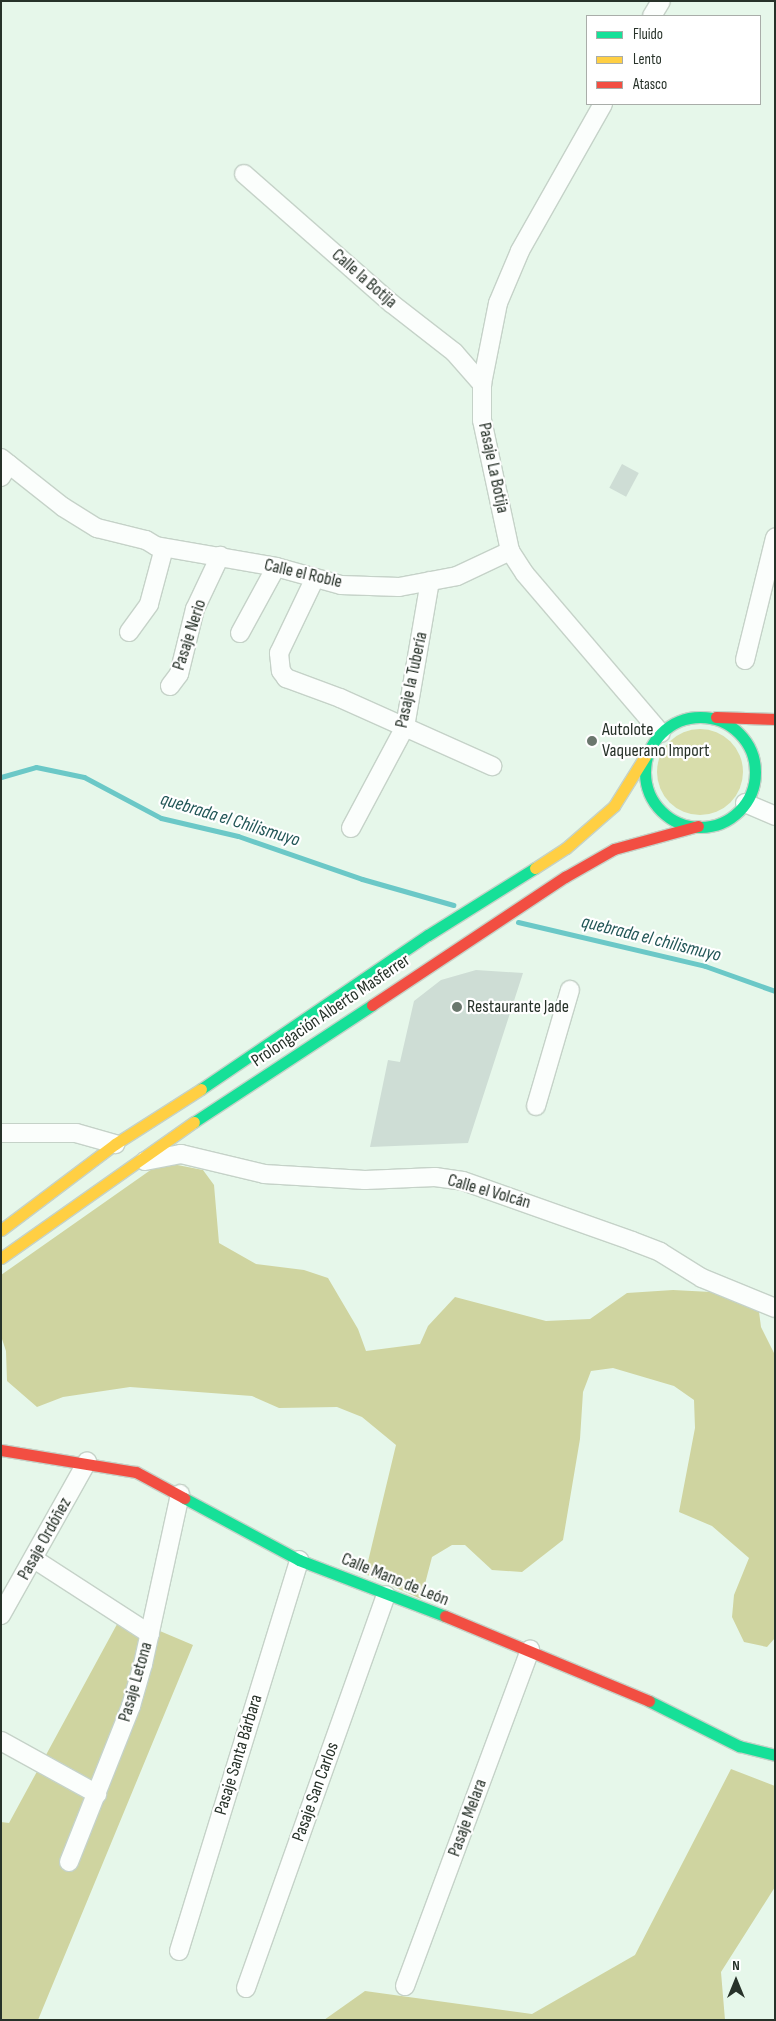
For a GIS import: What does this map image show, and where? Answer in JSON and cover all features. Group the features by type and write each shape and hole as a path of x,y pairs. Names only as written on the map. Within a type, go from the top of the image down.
{"main road":[{"path":"700,717 731,726 746,741 754,762 754,783"},
{"path":"770,765 754,783 745,803 720,823 698,826 673,819 654,801 645,771 649,750 661,732 679,721 700,717 775,718"},
{"name":"Prolongación Alberto Masferrer","path":"1,1230 115,1144 308,1019 428,934 566,848 614,806 649,750"},
{"name":"Prolongación Alberto Masferrer","path":"1,1258 126,1167 565,877 614,848 698,826"},
{"name":"Calle Mano de León","path":"1,1450 87,1462 136,1472 300,1560 530,1650 677,1713 739,1746 775,1755"}],"street":[{"path":"653,15 660,1"},
{"name":"Pasaje La Botija","path":"510,551 482,420 482,384 498,303 510,275 602,105"},
{"name":"Calle la Botija","path":"244,174 391,303 454,352 482,384"},
{"name":"Calle el Roble","path":"4,466 86,523 164,548 276,567 314,580 341,585 399,587 457,576 510,551"},
{"path":"745,660 775,538"},
{"path":"129,632 149,604 164,548"},
{"path":"510,551 525,574 661,732"},
{"name":"Pasaje Nerio","path":"170,686 179,674 195,609 220,556"},
{"path":"240,633 276,567"},
{"path":"314,580 280,653 281,672 286,678 340,698 492,766"},
{"name":"Pasaje la Tubería","path":"351,828 405,728 430,581"},
{"path":"745,803 775,816"},
{"path":"536,1106 570,990"},
{"path":"1,1133 76,1133 115,1144"},
{"name":"Calle el Volcán","path":"126,1167 164,1155 181,1154 264,1174 365,1180 435,1178 463,1181 660,1252 702,1278 775,1308"},
{"name":"Pasaje Ordóñez","path":"1,1615 87,1462"},
{"name":"Pasaje Letona","path":"69,1862 131,1706 150,1634 180,1494"},
{"path":"34,1559 150,1634"},
{"name":"Pasaje Santa Bárbara","path":"179,1951 300,1560"},
{"name":"Pasaje San Carlos","path":"246,1988 386,1595"},
{"name":"Pasaje Melara","path":"405,1986 530,1650"},
{"path":"1,1741 97,1794"}],"green space":[{"path":"700,729 717,732 731,741 740,755 743,772 740,789 731,803 717,812 700,815 683,812 669,803 660,789 657,772 660,755 669,741 683,732"},
{"path":"162,1162 203,1170 214,1185 219,1243 256,1264 304,1270 328,1278 358,1329 366,1351 420,1344 428,1326 455,1297 546,1321 590,1319 627,1293 673,1290 730,1293 758,1304 761,1327 775,1355 775,1638 767,1647 744,1642 732,1617 734,1595 749,1558 712,1526 679,1512 695,1428 694,1400 674,1386 613,1368 591,1371 583,1392 580,1439 563,1540 522,1572 492,1570 465,1545 452,1545 432,1557 421,1599 365,1574 396,1445 362,1417 337,1407 279,1408 252,1396 130,1387 63,1397 37,1407 7,1381 6,1351 1,1336 1,1275"},
{"path":"122,1615 193,1645 38,2020 1,2020 1,1822 9,1823"},
{"path":"731,1769 775,1786 775,1887 721,1972 725,2020 324,2020 365,1991 532,2014 635,1955"}],"building":[{"path":"622,464 639,473 626,497 609,488"},
{"path":"476,970 523,973 468,1143 370,1147 388,1060 400,1062 414,1001 441,980"}],"waterway":[{"name":"quebrada el Chilismuyo","path":"1,777 36,767 84,777 161,818 238,836 362,879 453,905"},
{"name":"quebrada el chilismuyo","path":"518,922 705,966 775,991"}],"traffic: fast":[{"path":"700,717 721,721 739,733 751,751 755,772 751,793 739,811 721,823 700,827 679,823 661,811 649,793 645,772 649,751 661,733 679,721 700,717"},
{"path":"201,1089 428,935 535,868"},
{"path":"194,1122 372,1005"},
{"path":"184,1498 299,1560 445,1616"},
{"path":"649,1701 739,1746 775,1755"}],"traffic: slow":[{"path":"535,868 566,848 614,806 649,750"},
{"path":"1,1230 115,1144 201,1089"},
{"path":"1,1258 194,1122"}],"traffic: jam":[{"path":"716,717 775,719"},
{"path":"372,1005 565,877 614,849 698,826"},
{"path":"1,1450 136,1472 184,1498"},
{"path":"445,1616 649,1701"}],"place":[{"name":"Autolote Vaquerano Import","path":"592,741"},
{"name":"Restaurante Jade","path":"457,1007"}]}
